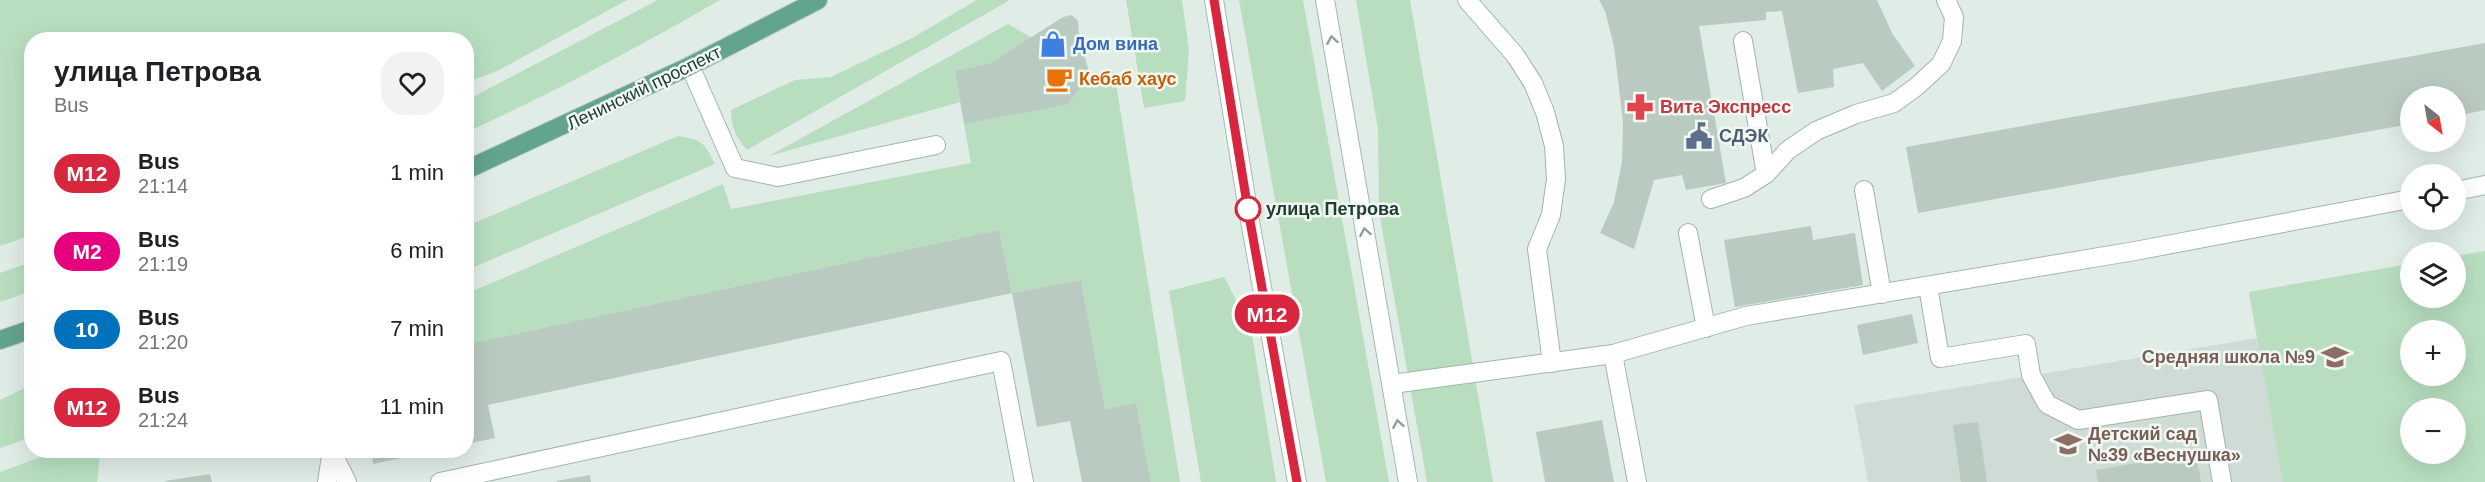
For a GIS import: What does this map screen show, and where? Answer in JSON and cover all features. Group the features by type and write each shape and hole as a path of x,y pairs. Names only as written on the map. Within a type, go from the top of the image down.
{"main road":[{"name":"Ленинский проспект","path":"474,166 690,66 819,0"},
{"path":"1214,0 1250,221 1297,482"},
{"path":"1325,0 1408,482"},
{"path":"1467,0 1515,55 1533,83 1545,112 1554,146 1556,179 1551,216 1537,249 1552,363"},
{"path":"1711,199 1744,188 1766,174 1788,150 1816,131 1856,114 1894,103 1916,87 1941,64 1952,41 1954,17 1946,0"},
{"path":"1743,41 1766,174"},
{"path":"690,66 735,168 778,177 936,145"},
{"path":"2466,189 2485,185"},
{"path":"1864,190 1882,294"},
{"path":"1392,384 1613,354 1746,316 2136,251 2400,201"},
{"path":"1688,233 1706,328"},
{"path":"1928,286 1940,358 2026,344 2031,375 2047,404 2078,420 2208,400 2222,482"},
{"path":"0,340 24,332"},
{"path":"1613,354 1637,482"},
{"path":"440,482 461,480 1001,361 1024,482"},
{"path":"327,482 330,458"},
{"path":"334,458 347,482"}],"shaded area":[{"path":"2485,251 2485,482 1868,482 1854,405 2257,338 2249,292 2400,266 2400,308 2466,308 2466,254"}],"green space":[{"path":"0,0 627,0 497,71 474,79 474,32 24,32 24,237 0,246"},
{"path":"658,0 720,0 595,69 474,129 474,96"},
{"path":"977,0 1010,0 747,150 737,136 733,127 731,110 795,80 831,77 912,38"},
{"path":"1126,0 1182,0 1189,50 1185,101 1144,108"},
{"path":"1239,0 1303,0 1389,482 1326,482"},
{"path":"1356,0 1410,0 1493,482 1427,482 1379,212 1378,129"},
{"path":"1008,24 1032,38 991,63 955,71 960,102 769,156"},
{"path":"1114,71 1180,482 1151,482 1136,403 1105,409 1081,280 1012,293 999,230 474,343 474,291 723,184 731,209 971,163 964,124 1067,105 1090,76"},
{"path":"678,136 701,143 715,164 474,267 474,223"},
{"name":"Средняя школа №9","path":"2485,251 2485,482 2283,482 2249,292 2400,266 2400,308 2466,308 2466,254"},
{"path":"24,264 24,293 0,302 0,273"},
{"path":"1224,277 1251,328 1276,482 1201,482 1169,291"},
{"path":"24,388 24,439 0,448 0,400"},
{"path":"38,458 100,458 97,482 0,482 0,472"}],"building":[{"path":"1599,0 1877,0 1892,33 1915,66 1882,91 1863,63 1833,69 1834,87 1798,93 1782,11 1766,12 1766,20 1699,26 1726,183 1686,190 1682,175 1654,180 1634,249 1600,233 1614,202 1622,162 1623,122 1614,46 1605,11"},
{"path":"1072,15 1078,21 1079,36 1090,76 1067,105 964,124 955,71 991,63 1063,17"},
{"path":"2485,43 2485,110 2466,114 2466,86 2400,86 2400,126 1918,213 1906,147"},
{"path":"1811,226 1813,240 1855,233 1863,285 1735,307 1724,240"},
{"path":"999,230 1012,293 488,405 495,438 474,442 474,343"},
{"path":"1081,280 1105,409 1136,403 1151,482 1082,482 1070,421 1037,427 1012,293"},
{"path":"1912,314 1918,343 1863,355 1857,325"},
{"path":"1602,420 1614,482 1545,482 1536,432"},
{"path":"1978,422 1987,482 1961,482 1953,425"},
{"path":"2196,453 2201,482 2098,482 2096,470"},
{"path":"372,458 401,458 373,464"},
{"path":"210,474 212,482 165,482 165,481"},
{"path":"590,475 591,482 556,481"}],"bus line":[{"name":"М12","path":"1214,0 1248,210 1297,482"}],"place":[{"name":"Дом вина","path":"1053,44"},
{"name":"Кебаб хаус","path":"1059,79"},
{"name":"Вита Экспресс","path":"1640,107"},
{"name":"СДЭК","path":"1699,136"},
{"name":"улица Петрова","path":"1248,209"},
{"name":"Средняя школа №9","path":"2335,357"},
{"name":"Детский сад №39 «Веснушка»","path":"2068,444"}]}
